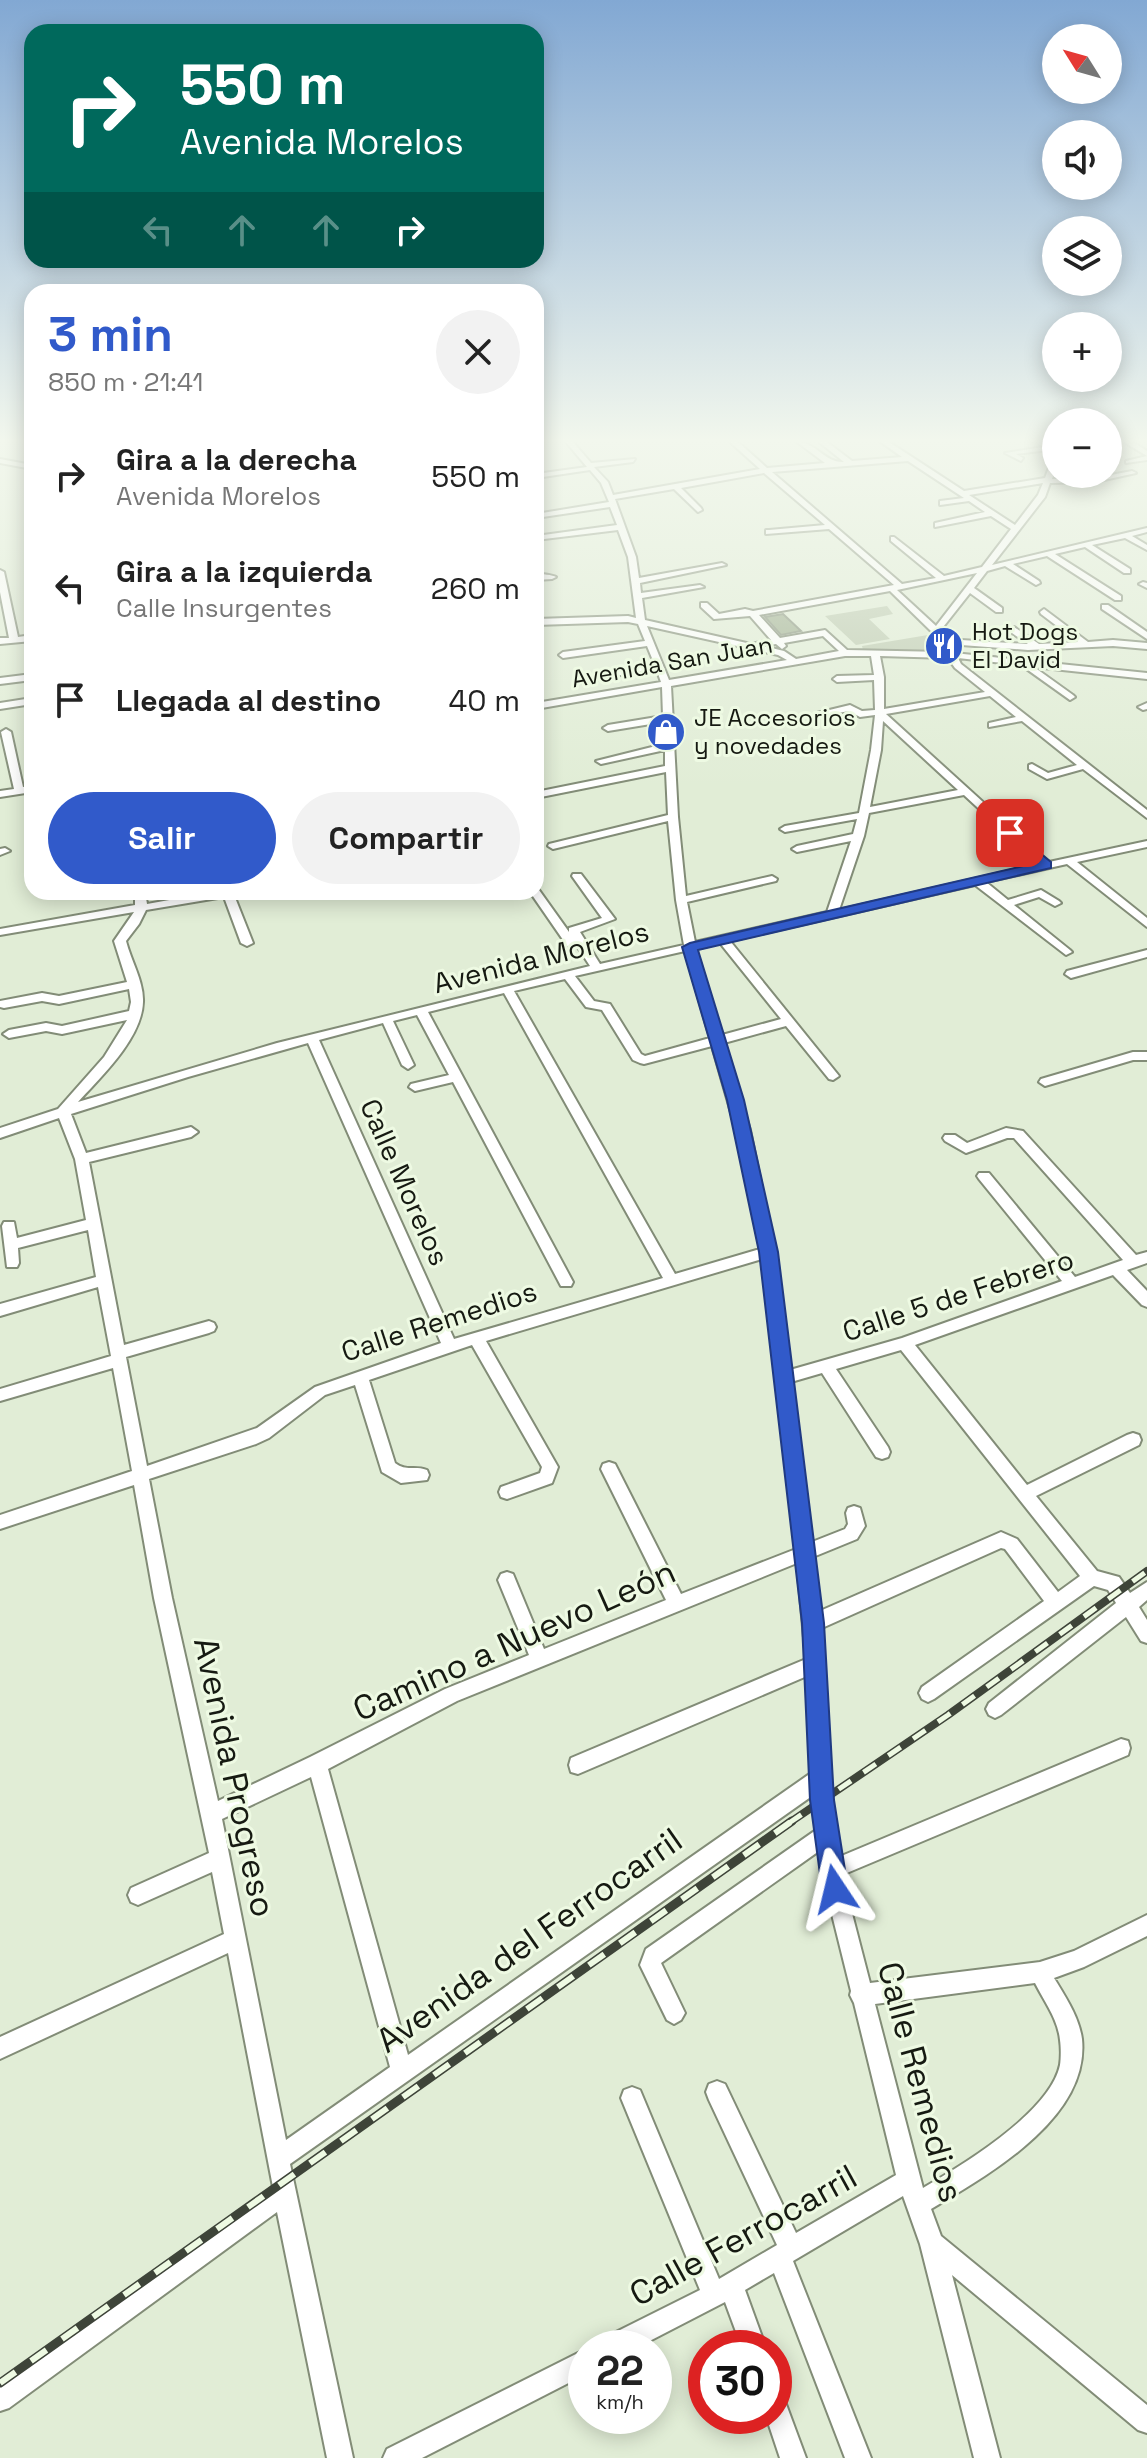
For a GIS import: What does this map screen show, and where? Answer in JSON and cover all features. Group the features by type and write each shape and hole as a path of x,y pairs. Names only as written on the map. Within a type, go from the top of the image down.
{"street":[{"name":"Calle Remedios","path":"632,557 641,621 666,683 673,817 681,900 690,947 743,1130 768,1252 813,1623 825,1835 831,1870 909,2180 932,2244 987,2458"},
{"path":"862,557 936,631 950,655 992,693 1147,815"},
{"path":"915,557 942,579"},
{"path":"936,631 994,557"},
{"path":"704,605 717,617 753,614 942,579 1038,557"},
{"path":"1053,557 1118,598"},
{"path":"1105,557 1127,571"},
{"path":"1007,564 1036,583"},
{"path":"635,581 722,565"},
{"path":"0,572 14,640"},
{"path":"544,578 552,577"},
{"path":"639,596 700,587"},
{"path":"970,589 999,610"},
{"path":"1105,607 1147,636"},
{"path":"1044,612 1086,644"},
{"path":"753,614 787,651 815,657"},
{"path":"544,622 641,621 787,655 794,661"},
{"path":"1001,631 1016,630 1036,646"},
{"path":"747,647 825,633 845,653"},
{"path":"0,641 24,639"},
{"path":"943,641 1036,646 1113,643 1147,646"},
{"path":"563,655 650,643"},
{"path":"1131,646 1147,655"},
{"name":"Avenida San Juan","path":"544,705 845,653 950,655 1147,676"},
{"path":"832,915 859,836 881,713 880,677 875,653"},
{"path":"1021,661 1070,697"},
{"path":"580,680 659,665"},
{"path":"1128,674 1147,687"},
{"path":"837,679 880,677"},
{"path":"0,681 24,678"},
{"path":"822,713 850,708 860,714 881,713 992,693"},
{"path":"0,706 24,702"},
{"path":"881,713 1046,865"},
{"path":"608,728 669,718"},
{"path":"992,725 1023,718"},
{"path":"6,732 19,791"},
{"path":"601,761 670,746"},
{"path":"1032,767 1047,776 1083,766"},
{"path":"544,793 670,768"},
{"path":"0,794 24,790"},
{"path":"785,829 965,792"},
{"path":"1135,808 1147,805"},
{"path":"802,818 863,811"},
{"path":"553,846 673,817"},
{"path":"797,849 859,836"},
{"name":"Avenida Morelos","path":"0,1133 63,1111 312,1039 592,967 1147,844"},
{"path":"1068,860 1147,924"},
{"path":"577,876 609,919 573,930 592,967"},
{"path":"681,900 772,879"},
{"path":"977,881 1066,952"},
{"path":"1006,904 1041,893 1055,903"},
{"path":"63,1111 118,1046 135,1014 137,1000 120,941 143,909 141,900"},
{"path":"0,932 189,900"},
{"path":"233,900 247,943"},
{"path":"541,900 592,967"},
{"path":"723,940 833,1076"},
{"path":"1071,974 1147,953"},
{"path":"567,974 590,1004 606,1007 639,1058 651,1059 789,1021"},
{"path":"4,1004 42,997 59,1000 133,984"},
{"path":"507,989 672,1281"},
{"path":"421,1011 566,1282"},
{"path":"9,1034 46,1027 62,1030 135,1014"},
{"path":"387,1020 408,1065"},
{"name":"Calle Morelos","path":"312,1039 450,1346"},
{"path":"1045,1082 1133,1056 1147,1056"},
{"path":"415,1087 458,1077"},
{"name":"Avenida Progreso","path":"63,1111 82,1159 140,1474 340,2458"},
{"path":"82,1159 191,1132"},
{"path":"950,1138 970,1148 1010,1132 1018,1134 1141,1260"},
{"path":"984,1176 1073,1284"},
{"path":"11,1245 94,1223"},
{"path":"9,1226 12,1263"},
{"name":"Calle Remedios","path":"0,1522 250,1439 320,1391 450,1346 768,1252"},
{"name":"Calle 5 de Febrero","path":"784,1378 904,1343 1141,1260"},
{"path":"1117,1269 1147,1301"},
{"path":"0,1310 104,1280"},
{"path":"0,1395 209,1327"},
{"path":"476,1338 550,1467 546,1478 507,1492"},
{"path":"904,1343 1092,1578 1113,1583 1147,1635"},
{"path":"826,1366 882,1452"},
{"path":"361,1378 388,1467 401,1476 421,1475"},
{"path":"1024,1494 1133,1440"},
{"path":"609,1469 676,1603"},
{"name":"Camino a Nuevo León","path":"211,1814 451,1695 851,1534 857,1526 854,1513"},
{"path":"813,1623 1001,1540 1011,1544 1057,1604"},
{"path":"928,1693 1092,1578"},
{"path":"507,1580 539,1659"},
{"path":"995,1709 1147,1590"},
{"path":"578,1765 816,1663"},
{"path":"831,1870 1121,1748"},
{"path":"317,1764 402,2071"},
{"name":"Avenida del Ferrocarril","path":"278,2159 821,1778"},
{"path":"674,2013 650,1965 653,1956 825,1835"},
{"path":"138,1895 219,1859"},
{"path":"860,1995 1040,1972 1077,1960 1147,1925"},
{"path":"0,2048 234,1940"},
{"path":"917,2204 1032,2127 1058,2096 1073,2061 1072,2041 1068,2026 1040,1972"},
{"path":"717,2092 786,2253 858,2458"},
{"path":"632,2098 722,2290 744,2330"},
{"name":"Calle Ferrocarril","path":"645,2330 722,2290 909,2180"},
{"path":"0,2399 284,2193"},
{"path":"932,2244 1147,2421"},
{"path":"396,2458 568,2370"},
{"path":"784,2434 793,2458"}],"green space":[{"path":"887,606 893,614 869,619 890,639 856,645 825,616"},
{"path":"934,634 941,650 863,650 862,646"}],"building":[{"path":"783,614 801,631 781,635 765,617"}],"railway":[{"path":"789,1823 948,1715 1147,1571"},
{"path":"0,2383 792,1821"}],"place":[{"name":"Hot Dogs El David","path":"944,646"},
{"name":"JE Accesorios y novedades","path":"666,732"}],"route":[{"path":"835,1889 822,1800 813,1623 768,1252 736,1100 690,947 1046,865 1010,833"}]}
